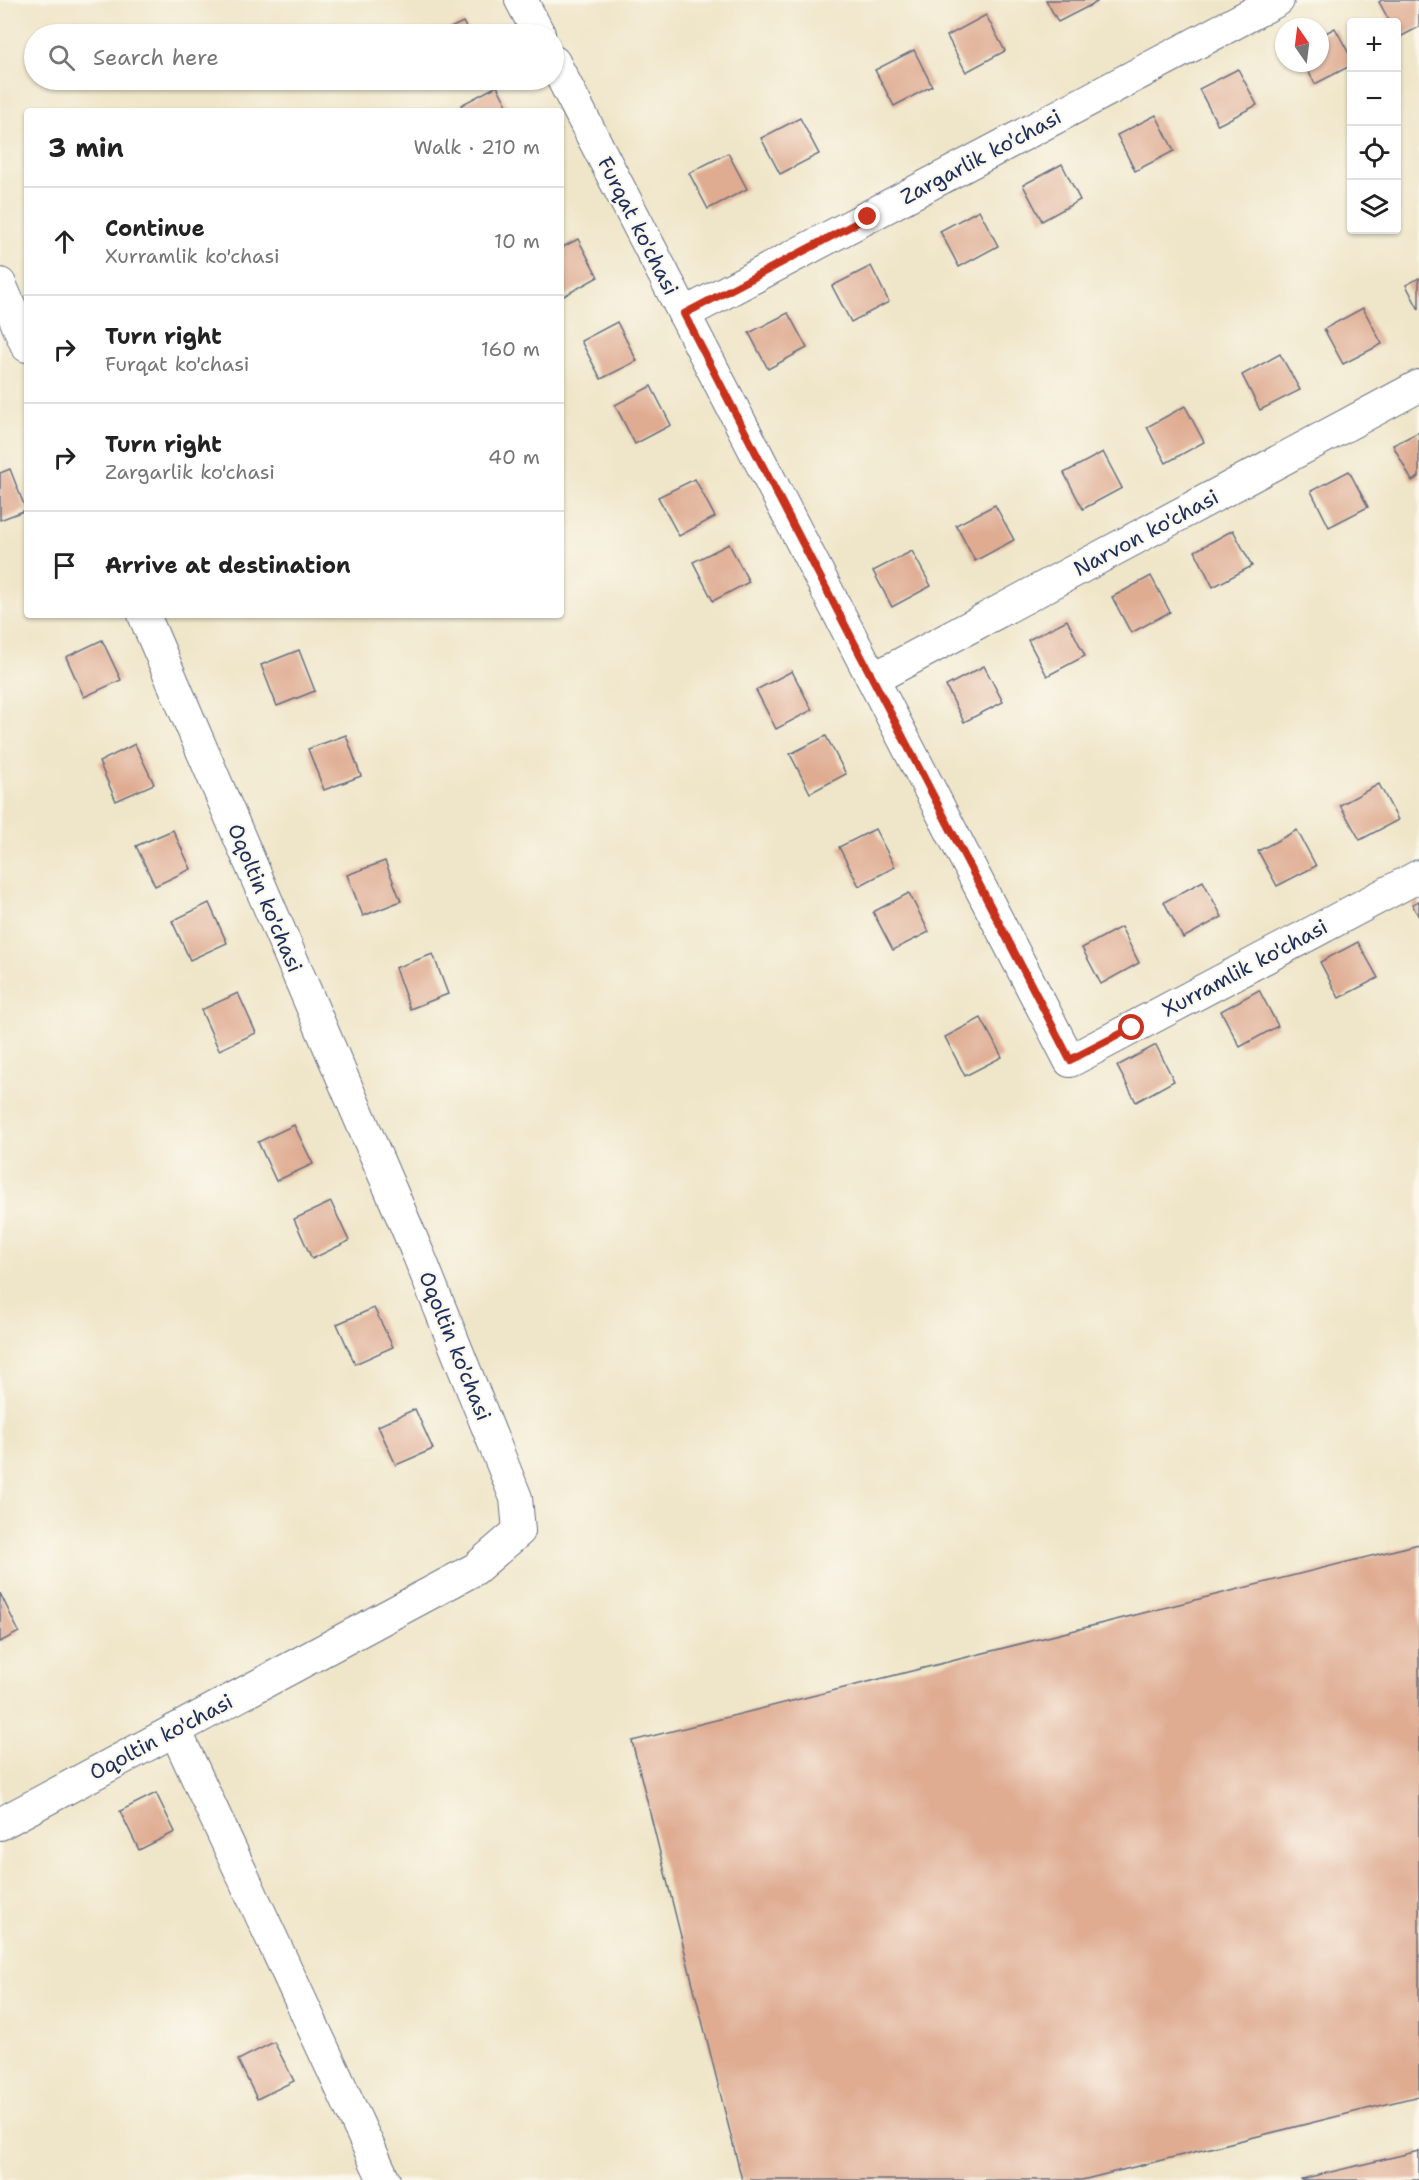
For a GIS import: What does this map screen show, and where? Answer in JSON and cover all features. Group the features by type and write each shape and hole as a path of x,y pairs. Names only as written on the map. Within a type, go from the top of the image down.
{"street":[{"path":"521,0 534,24"},
{"name":"Zargarlik ko'chasi","path":"684,314 1278,0"},
{"name":"Furqat ko'chasi","path":"564,81 1070,1060"},
{"path":"0,284 24,339"},
{"name":"Narvon ko'chasi","path":"873,679 1419,386"},
{"name":"Oqoltin ko'chasi","path":"0,1824 475,1569 519,1531 516,1498 423,1267 145,618"},
{"name":"Xurramlik ko'chasi","path":"1070,1060 1419,876"},
{"path":"175,1730 384,2180"}],"building":[{"path":"1046,0 1095,0 1097,2 1058,22"},
{"path":"1382,0 1419,0 1419,27 1401,36 1401,18 1388,18 1379,2"},
{"path":"986,15 1005,51 966,72 947,36"},
{"path":"1335,28 1347,50 1347,68 1315,84 1309,72 1329,72 1329,31"},
{"path":"914,50 932,86 894,106 875,70"},
{"path":"1238,69 1257,105 1218,125 1199,89"},
{"path":"489,90 499,90 508,108 462,108 461,105"},
{"path":"1156,115 1174,151 1135,171 1117,135"},
{"path":"800,118 819,154 780,174 761,138"},
{"path":"728,153 747,189 708,209 689,173"},
{"path":"1062,164 1080,200 1042,221 1023,185"},
{"path":"979,210 998,246 959,267 940,231"},
{"path":"578,239 598,277 564,296 564,246"},
{"path":"871,266 889,302 851,322 832,286"},
{"path":"1419,278 1419,310 1406,285"},
{"path":"1363,308 1382,344 1343,364 1324,329"},
{"path":"788,313 807,348 768,369 749,333"},
{"path":"617,322 637,361 601,379 581,341"},
{"path":"1280,354 1300,390 1260,410 1242,375"},
{"path":"651,386 671,425 635,444 615,405"},
{"path":"1185,406 1204,442 1166,463 1147,427"},
{"path":"1419,432 1419,477 1412,481 1393,445"},
{"path":"1103,452 1122,488 1083,509 1064,473"},
{"path":"10,469 24,505 24,511 0,520 0,473"},
{"path":"1349,471 1368,507 1329,527 1311,491"},
{"path":"695,479 715,517 679,536 658,497"},
{"path":"995,505 1014,540 975,561 956,525"},
{"path":"1233,530 1252,566 1213,587 1195,551"},
{"path":"729,544 749,582 713,601 693,562"},
{"path":"912,551 931,586 892,607 873,571"},
{"path":"1151,576 1170,612 1131,633 1112,597"},
{"path":"1067,620 1085,656 1047,676 1028,640"},
{"path":"102,640 121,680 84,697 66,657"},
{"path":"299,650 315,691 277,706 261,665"},
{"path":"984,666 1003,702 964,722 946,686"},
{"path":"792,671 812,710 776,729 756,690"},
{"path":"346,735 361,776 324,790 308,749"},
{"path":"826,736 846,774 810,793 790,754"},
{"path":"135,744 154,784 116,801 99,762"},
{"path":"1379,784 1398,820 1360,840 1340,805"},
{"path":"875,829 895,867 859,886 839,847"},
{"path":"173,830 191,869 155,886 136,846"},
{"path":"1297,830 1316,866 1277,886 1258,851"},
{"path":"385,861 401,901 363,916 347,875"},
{"path":"1203,881 1222,917 1183,938 1164,902"},
{"path":"909,893 929,932 893,950 873,912"},
{"path":"1419,901 1419,917 1412,904"},
{"path":"209,903 227,943 190,960 172,921"},
{"path":"1121,927 1139,963 1101,984 1082,948"},
{"path":"1358,942 1378,978 1339,998 1320,962"},
{"path":"433,954 448,994 410,1009 395,968"},
{"path":"1259,990 1278,1026 1240,1047 1221,1011"},
{"path":"238,993 256,1033 219,1050 201,1010"},
{"path":"981,1018 1002,1057 965,1076 945,1037"},
{"path":"1156,1045 1174,1081 1136,1102 1117,1066"},
{"path":"294,1125 313,1164 276,1181 258,1142"},
{"path":"331,1202 349,1241 312,1259 294,1219"},
{"path":"374,1308 393,1347 355,1364 337,1324"},
{"path":"415,1409 433,1449 396,1465 378,1426"},
{"path":"1419,1544 1419,2096 1082,2180 742,2180 632,1741"},
{"path":"0,1593 19,1632 0,1642"},
{"path":"156,1793 175,1832 139,1850 120,1811"},
{"path":"274,2042 294,2081 257,2099 238,2060"},
{"path":"1419,2151 1419,2180 1301,2180 1301,2179"}],"route":[{"path":"868,217 684,314 1070,1060 1132,1028"}]}
